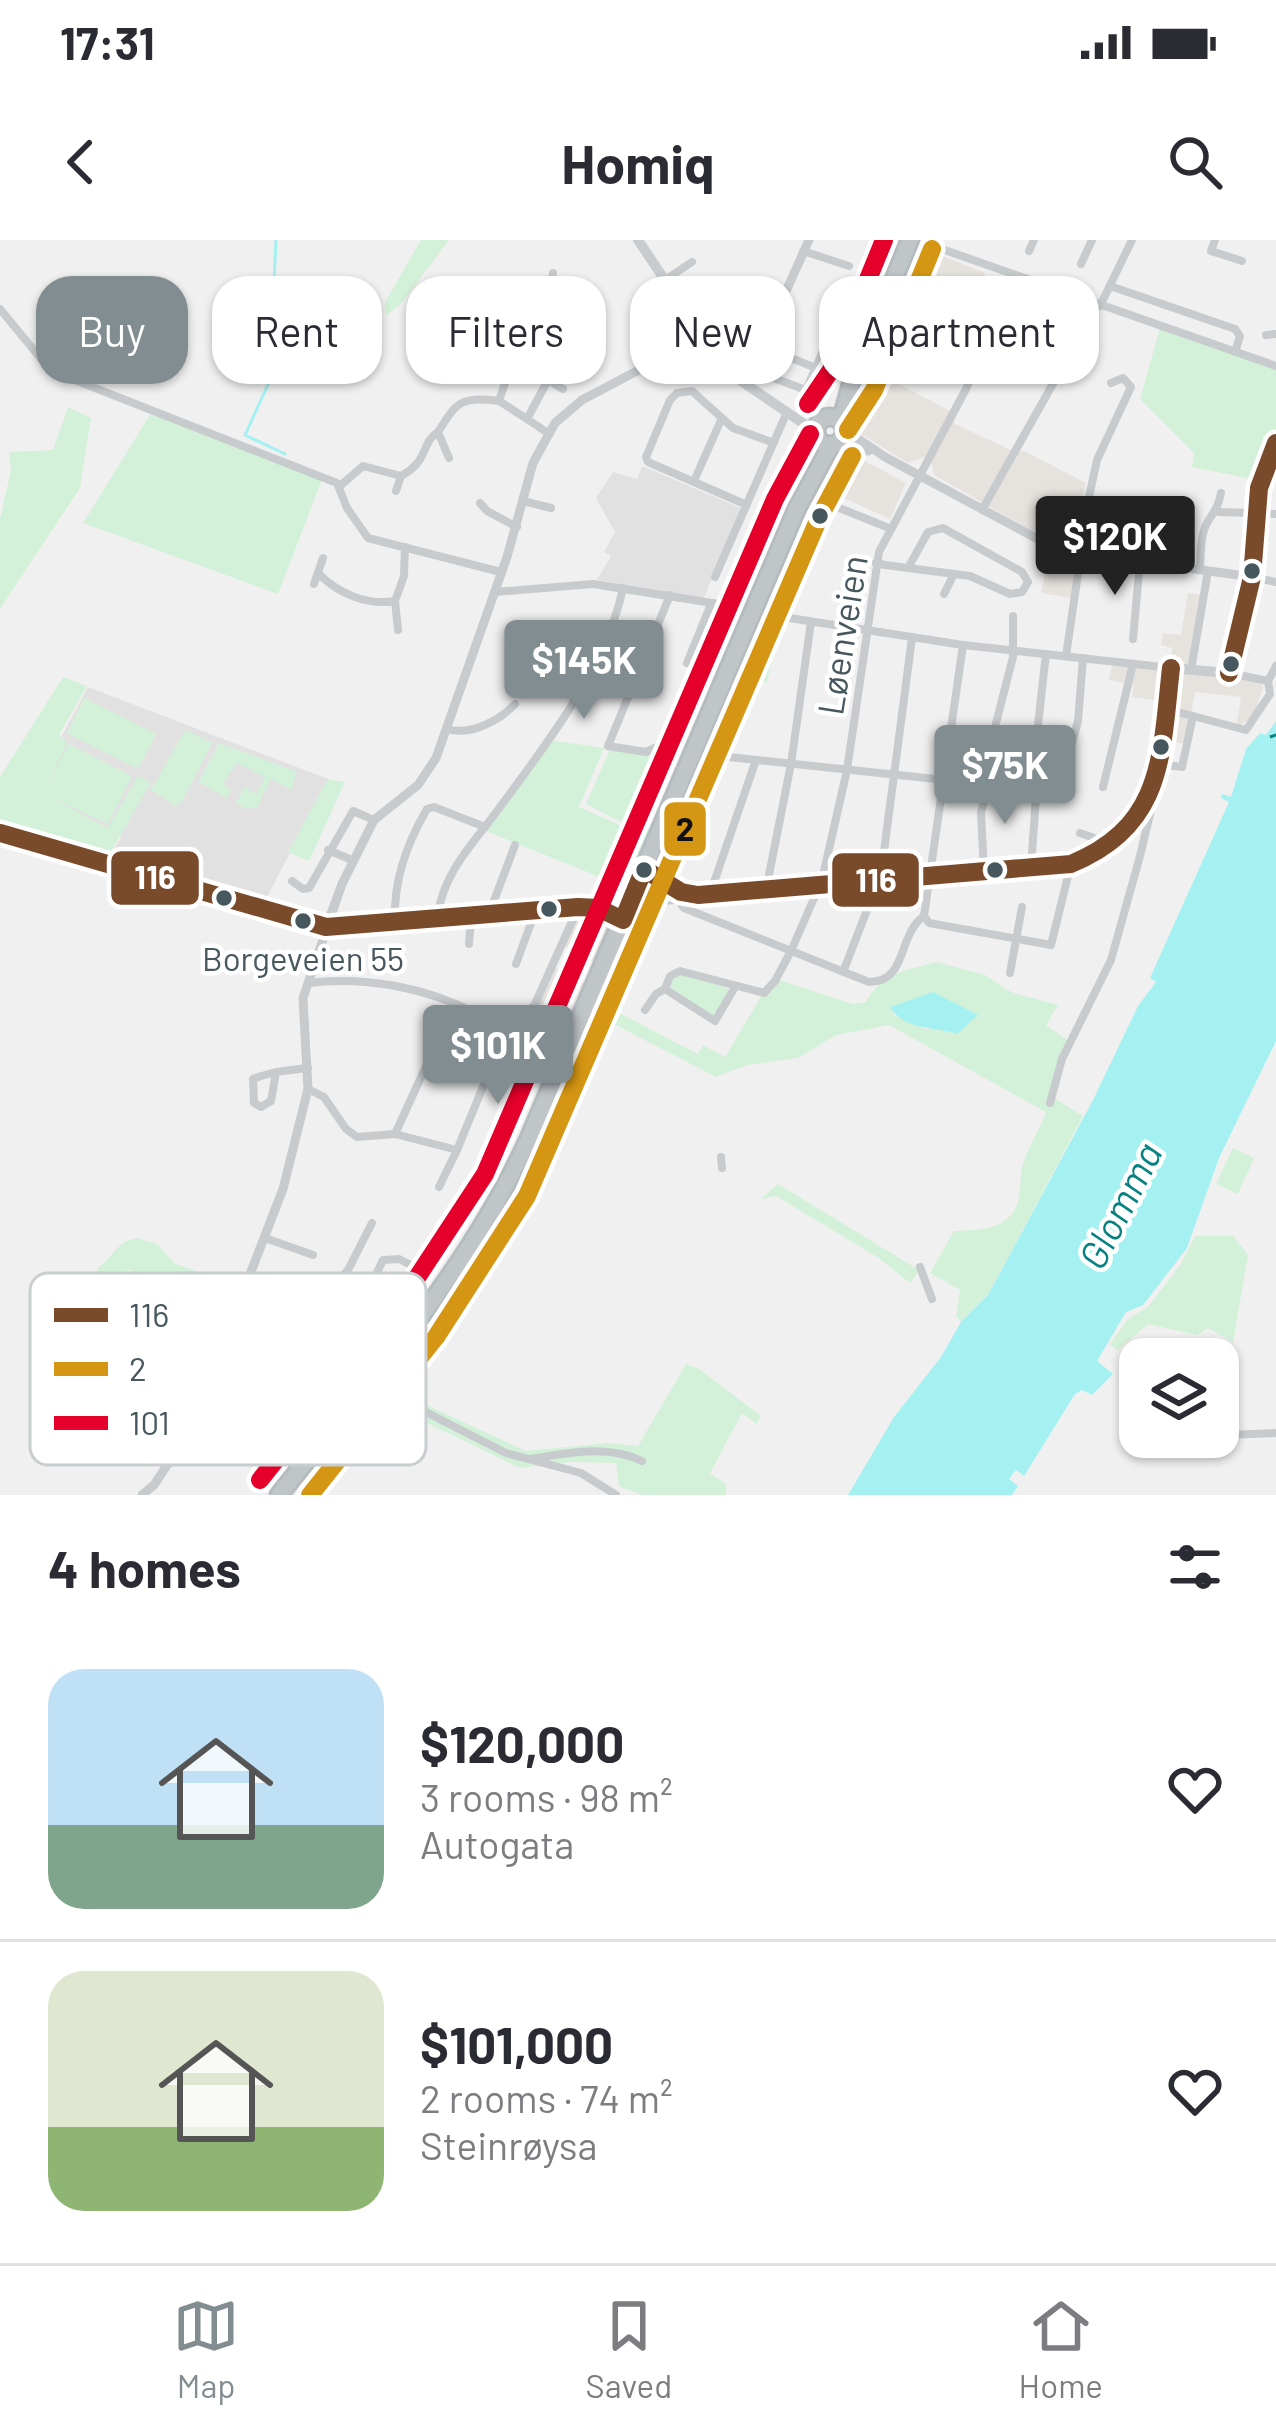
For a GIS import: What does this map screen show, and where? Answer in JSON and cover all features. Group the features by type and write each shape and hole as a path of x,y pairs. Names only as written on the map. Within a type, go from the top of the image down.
{"highway":[{"path":"426,1308 496,1208 910,240"},
{"path":"279,1495 303,1465"}],"main road":[{"path":"638,240 660,276"},
{"path":"743,384 830,431"},
{"path":"642,874 679,896 1071,864 1112,844 1148,802 1171,668 1229,673 1252,577 1261,481 1276,443"},
{"path":"0,833 326,927 578,907 626,913"}],"street":[{"path":"794,276 809,240"},
{"path":"884,262 890,240"},
{"path":"1029,251 1034,240"},
{"path":"1081,264 1092,240"},
{"path":"1100,306 1132,240"},
{"path":"1215,240 1211,250 1242,261"},
{"path":"934,246 1276,366"},
{"path":"802,250 849,266"},
{"path":"671,276 692,262"},
{"path":"1110,286 1235,329 1240,336 1234,352"},
{"path":"0,309 42,361 73,379 340,486"},
{"path":"795,360 816,368"},
{"path":"784,384 802,391 808,388 819,361"},
{"path":"251,1273 296,1145 308,1089 302,1011 306,983 352,860 374,820 425,776 447,729 517,527 533,463 548,434 581,400 630,375"},
{"path":"1066,656 1096,460 1131,387 1123,378 1112,382"},
{"path":"527,419 548,380 563,389"},
{"path":"499,401 505,384"},
{"name":"Løenveien","path":"735,987 758,993 768,990 821,885 848,770 876,563 968,384"},
{"path":"982,510 1054,384"},
{"path":"747,505 648,462 670,400 677,393 692,391 721,420 774,442"},
{"path":"396,491 401,476 418,466 431,437 455,406 469,398 499,401 548,434"},
{"path":"715,577 790,412"},
{"path":"694,481 721,420"},
{"path":"830,431 1017,531 1079,552 1276,582"},
{"path":"438,432 449,458"},
{"path":"340,486 363,466 401,476"},
{"path":"340,486 346,508 365,535 501,572"},
{"path":"1190,670 1204,569 1202,541 1218,512 1221,493"},
{"path":"523,501 551,508"},
{"path":"480,503 517,527"},
{"path":"827,503 890,528"},
{"path":"1218,512 1276,514"},
{"path":"876,563 908,568 970,576 1010,594 1022,592 1028,582 1022,572 944,528 928,532 908,568"},
{"path":"398,630 395,601 404,576 405,547"},
{"path":"314,584 323,558"},
{"path":"1133,640 1140,561"},
{"path":"318,573 353,597 395,601"},
{"path":"944,594 953,574"},
{"path":"495,592 593,584 731,606"},
{"path":"437,918 459,857 485,827 595,664 623,588"},
{"path":"670,595 608,746 646,752 670,741"},
{"path":"687,663 711,604"},
{"path":"994,731 1013,650 1013,616"},
{"path":"783,617 963,645 1171,668"},
{"path":"766,890 811,622"},
{"path":"843,972 880,880 912,638"},
{"path":"595,1010 634,920 679,896 684,908 868,982 884,982 893,976 914,923 924,916 963,645"},
{"path":"1031,867 1046,654"},
{"path":"984,872 981,812 989,785 1035,780 1061,783 1078,721 1083,658"},
{"path":"1103,787 1133,664"},
{"path":"1166,709 1246,730 1270,694 1268,681 1276,666"},
{"path":"1229,673 1268,681"},
{"path":"447,729 470,730 506,713 514,704"},
{"path":"1158,764 1182,766 1193,716"},
{"path":"729,757 945,780"},
{"path":"710,894 756,760"},
{"path":"1050,1103 1062,1059 1111,959 1141,856 1151,810 1148,802"},
{"path":"395,922 399,874 427,809 434,807 485,827"},
{"path":"312,881 353,811 374,820"},
{"path":"1079,832 1112,844"},
{"path":"490,914 515,845"},
{"path":"328,850 352,860"},
{"path":"924,916 929,923 1051,945 1071,864"},
{"path":"515,1031 543,988 578,907"},
{"path":"1010,973 1022,907"},
{"path":"516,964 535,910"},
{"path":"469,944 471,915"},
{"path":"645,1010 665,989 670,976 680,971 735,987 715,1021 665,989"},
{"path":"306,983 351,978 423,993 477,1014"},
{"path":"439,1187 487,1077 510,1045"},
{"path":"395,1134 433,1051"},
{"path":"276,1072 271,1102 261,1107 254,1103 253,1079 276,1072 308,1068"},
{"path":"308,1089 324,1097 357,1137 395,1134 457,1150"},
{"path":"345,1273 372,1223"},
{"path":"265,1238 313,1255"},
{"path":"375,1273 389,1258 429,1274"},
{"path":"920,1267 932,1299"},
{"path":"426,1411 523,1460 580,1473 616,1495"},
{"path":"1239,1436 1276,1433"},
{"path":"523,1460 598,1451 628,1454 642,1461"},
{"path":"142,1495 165,1465"},
{"path":"154,1485 166,1495"}],"shaded area":[{"path":"925,249 985,273 985,276 914,276"},
{"path":"867,384 899,384 950,411 955,424 1013,451 1024,451 1086,483 1071,540 1036,533 934,475 931,460 924,457 908,463 861,434 853,416"},
{"path":"852,454 906,483 890,519 820,487 832,464"},
{"path":"642,466 741,508 703,600 597,580 611,556 604,552 615,532 596,498 613,472 637,479"},
{"path":"1055,552 1074,560 1072,598 1041,593"},
{"path":"1188,593 1201,595 1188,665 1170,663 1172,648 1161,645 1163,633 1181,635"},
{"path":"1112,665 1164,671 1163,701 1132,697 1134,685 1109,680"},
{"path":"1178,672 1260,682 1263,687 1255,713 1241,725 1237,723 1241,697 1195,692 1186,744 1166,741"},
{"path":"88,687 328,779 263,905 107,859 121,838 33,790"},
{"path":"580,912 603,914 613,923 598,965 565,947"},
{"path":"555,968 589,984 557,1053 536,1039 516,1035 536,1008"}],"green space":[{"path":"421,240 449,240 422,276 406,276 406,297 386,315 385,302"},
{"path":"1160,328 1276,368 1276,435 1257,480 1192,467 1194,453 1140,399"},
{"path":"68,407 91,418 80,488 0,609 0,519 11,470 9,452 53,450"},
{"path":"153,410 323,477 278,594 83,523"},
{"path":"748,638 776,644 767,682 757,680 675,882 656,871 654,858"},
{"path":"63,677 87,686 59,735 67,743 43,791 69,744 132,776 108,824 44,794 108,828 138,776 151,782 109,855 0,822 0,777"},
{"path":"84,698 156,734 138,769 67,733"},
{"path":"185,730 212,743 181,803 174,805 151,790"},
{"path":"550,740 604,748 579,807 633,831 651,829 655,836 627,888 486,831"},
{"path":"219,743 297,772 291,790 271,779 256,809 251,806 249,810 236,803 244,787 257,794 265,777 236,763 223,785 231,790 227,798 199,782"},
{"path":"610,749 654,756 623,823 586,804"},
{"path":"328,779 345,782 309,861 288,852"},
{"path":"937,962 985,975 1011,992 1058,1005 1046,1025 1070,1042 1052,1097 1083,1116 988,1295 961,1322 956,1316 960,1290 930,1273 954,1231 1001,1223 1014,1211 1023,1164 1046,1112 889,1025 836,1035 798,1058 747,1065 716,1077 616,1025 606,1041 584,1040 597,1006 698,1054 703,1045 725,1057 776,979 853,1004 866,1002 887,979","holes":["933,992 939,1028 926,1029 894,1015 891,1007"]},
{"path":"679,973 728,988 730,994 719,1015 712,1017 671,992 669,981"},
{"path":"1233,1148 1254,1158 1238,1194 1216,1184"},
{"path":"778,1184 919,1270 910,1283 879,1258 776,1196 761,1199"},
{"path":"1195,1236 1233,1236 1248,1255 1234,1338 1208,1328 1197,1335 1148,1324 1131,1338 1119,1338 1117,1350 1110,1344 1128,1319 1148,1307 1181,1264"},
{"path":"130,1240 157,1244 174,1263 201,1273 97,1273"},
{"path":"686,1364 761,1416 756,1424 742,1413 710,1473 726,1484 726,1495 641,1495 619,1486 616,1463 520,1468 426,1423 426,1405 526,1451 607,1443 638,1446"}],"water":[{"name":"Glomma","path":"1276,721 1276,1041 1219,1158 1187,1248 1143,1305 1126,1312 1097,1361 1113,1374 1092,1395 1082,1390 1075,1394 1024,1476 1016,1470 1009,1479 1018,1486 1012,1495 848,1495 894,1417 941,1357 961,1322 988,1295 1138,1006 1156,982 1150,978 1229,802 1222,794 1231,797 1246,749"},
{"path":"933,992 978,1015 957,1034 911,1024 890,1007"}],"waterway":[{"path":"276,240 274,282 286,345 245,435 285,454"}],"ferry route":[{"path":"1270,737 1276,735"}],"transit line":[{"name":"101","path":"808,404 831,370 884,240"},
{"name":"2","path":"848,430 874,390 932,249"},
{"name":"101","path":"420,1273 485,1174 775,499 810,434"},
{"name":"116","path":"1229,673 1252,577 1259,488 1276,443"},
{"name":"2","path":"426,1350 527,1196 819,518 852,456"},
{"name":"116","path":"0,833 326,927 578,907 598,908 623,920 644,869 681,892 698,895 1071,864 1102,848 1141,808 1159,759 1171,668"},
{"name":"101","path":"260,1480 272,1465"},
{"name":"2","path":"310,1495 334,1465"}],"place":[{"name":"Borgeveien 55","path":"303,921"}]}
